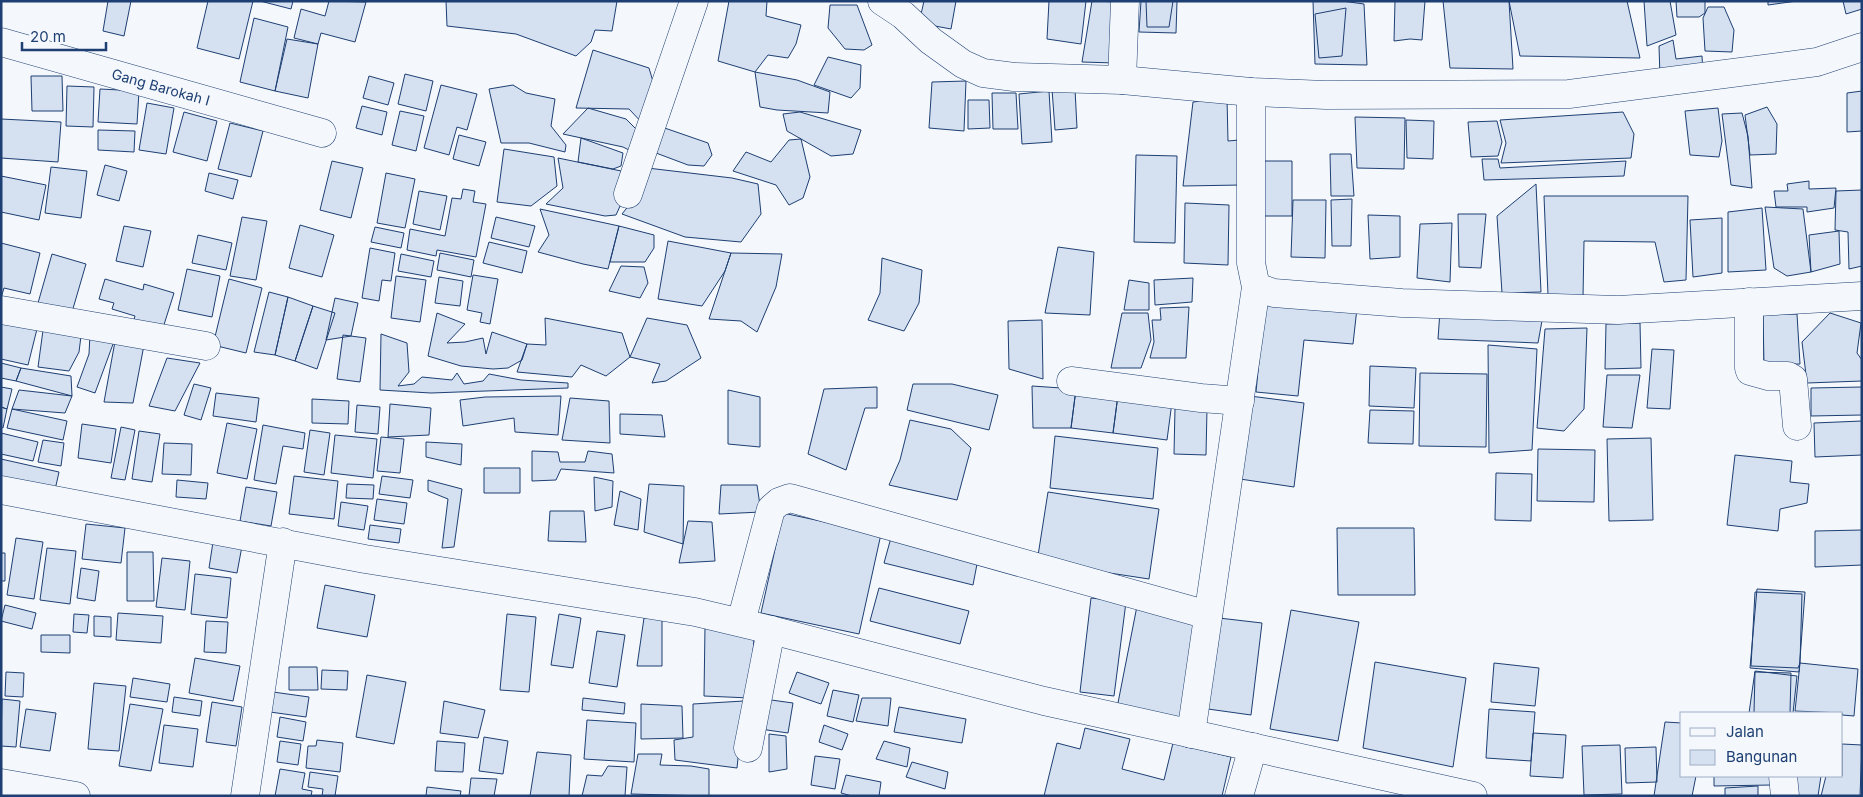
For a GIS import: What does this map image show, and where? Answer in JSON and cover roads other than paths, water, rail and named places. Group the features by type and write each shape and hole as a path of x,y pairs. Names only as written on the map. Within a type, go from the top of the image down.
{"street":[{"path":"628,194 694,1"},
{"path":"1122,80 1125,1"},
{"path":"897,6 931,41 963,64 983,73 1014,77 1122,80 1251,92 1326,95 1569,94 1816,62 1862,47"},
{"name":"Gang Barokah I","path":"1,42 322,133"},
{"path":"1191,734 1256,287 1251,263 1251,92"},
{"path":"1256,287 1274,293 1412,304 1618,310 1862,296"},
{"path":"1749,302 1750,371 1758,374 1788,376 1793,379 1797,426"},
{"path":"1,310 206,346"},
{"path":"1071,381 1201,398 1240,400"},
{"path":"1,490 283,542 375,561 695,612 741,622 1044,701 1473,796"},
{"path":"741,622 771,508 779,502 790,498 1208,615"},
{"path":"246,796 283,542"},
{"path":"748,748 771,630"},
{"path":"1239,796 1253,747"},
{"path":"1784,777 1784,796"},
{"path":"1,783 76,796"}]}
